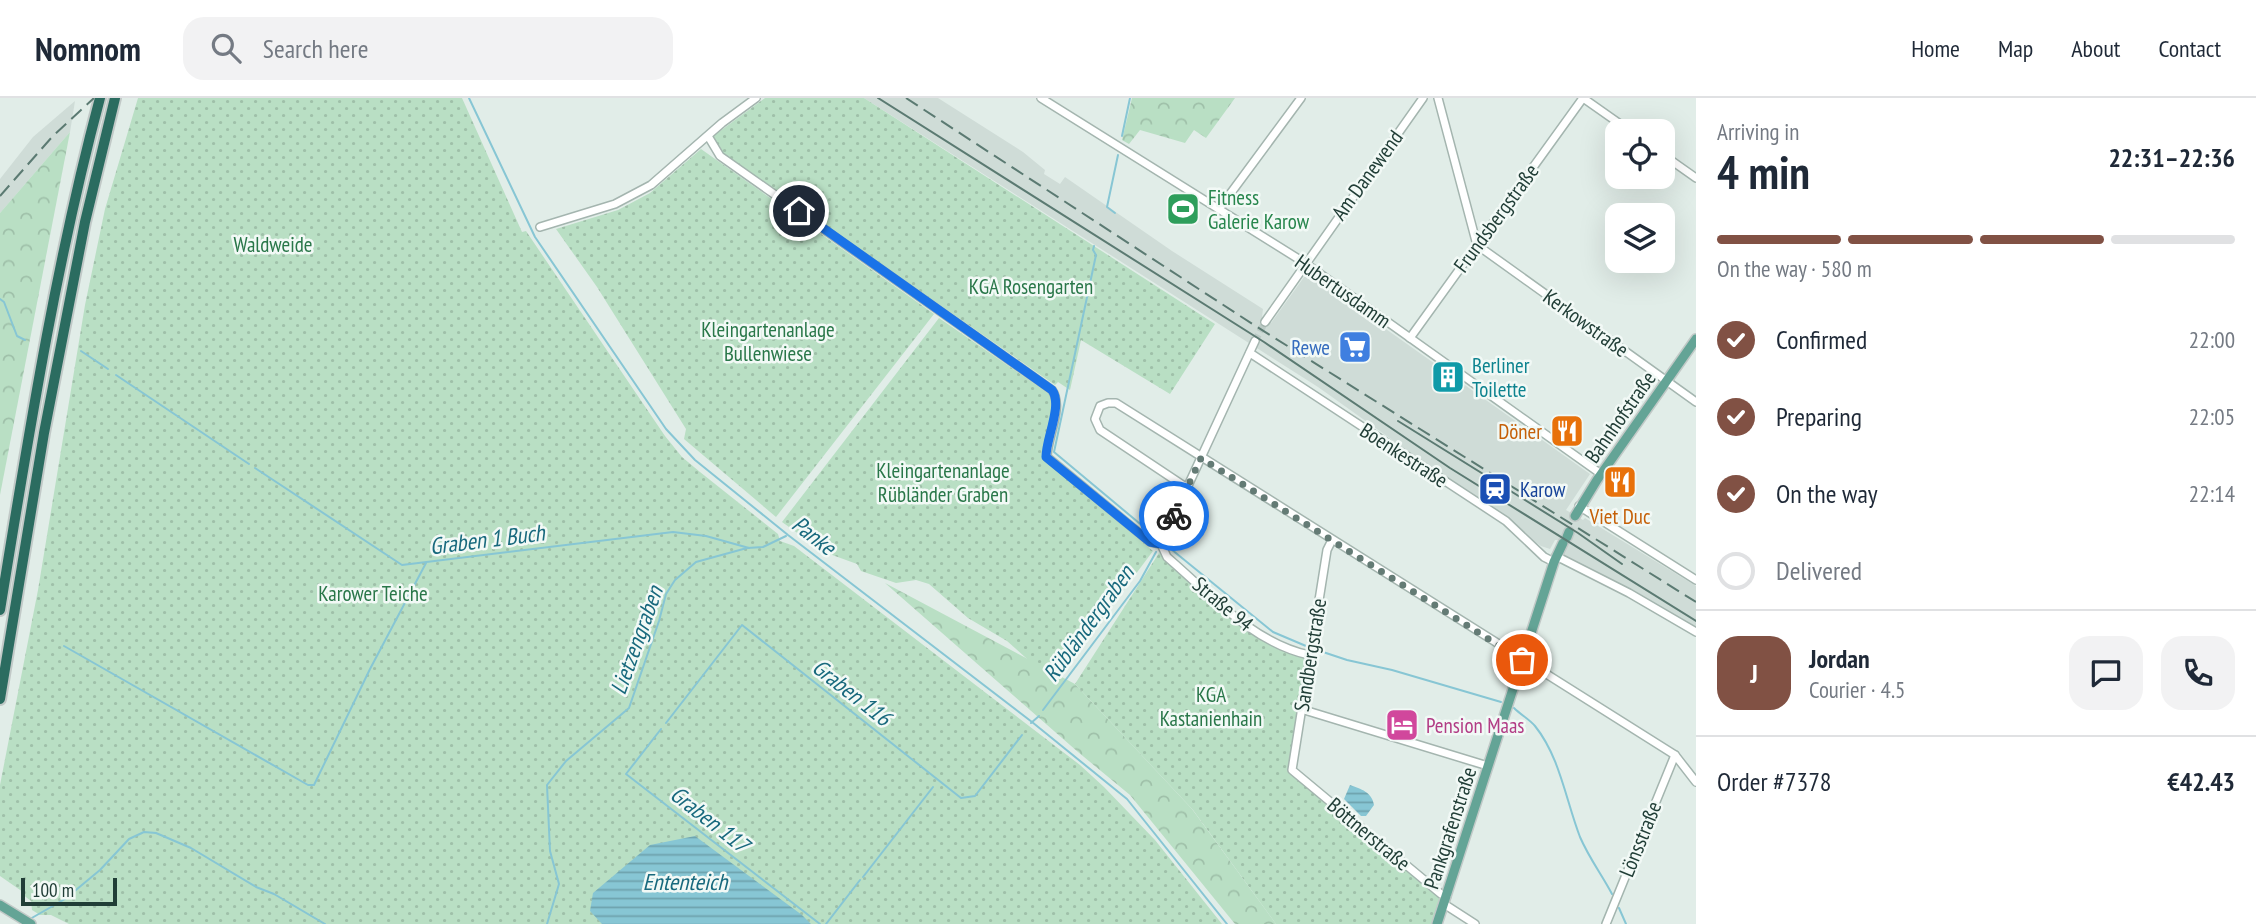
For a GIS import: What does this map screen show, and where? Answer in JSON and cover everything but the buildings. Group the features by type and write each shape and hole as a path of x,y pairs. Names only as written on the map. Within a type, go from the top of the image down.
{"highway":[{"path":"0,610 36,391 69,222 100,98"},
{"path":"0,699 44,433 85,222 115,98"}],"main road":[{"name":"Bahnhofstraße","path":"1577,511 1696,339"},
{"name":"Pankgrafenstraße","path":"1437,924 1555,559 1566,537"},
{"path":"0,905 28,922"}],"street":[{"path":"540,227 615,204 651,184 756,98"},
{"name":"Hubertusdamm","path":"1041,98 1305,263 1601,474"},
{"path":"1219,209 1301,98"},
{"name":"Am Danewend","path":"1265,322 1423,98"},
{"path":"1438,98 1477,245"},
{"path":"1583,98 1613,119"},
{"name":"Frundsbergstraße","path":"1410,338 1583,98"},
{"name":"Straße 94","path":"708,136 720,156 1052,390 1056,396 1056,405 1046,457 1150,542 1161,544 1167,557 1256,632 1280,645 1309,655"},
{"path":"1675,163 1696,178"},
{"name":"Kerkowstraße","path":"1477,245 1696,402"},
{"path":"1161,544 1255,341"},
{"name":"Boenkestraße","path":"1250,353 1506,521 1544,557 1555,559 1630,594 1696,632"},
{"path":"1187,488 1100,430 1095,422 1097,410 1104,404 1116,403 1675,755 1696,782"},
{"path":"1577,511 1696,580"},
{"name":"Sandbergstraße","path":"1292,770 1327,550 1332,541"},
{"path":"1301,709 1488,766"},
{"name":"Lönsstraße","path":"1606,924 1675,755"},
{"name":"Böttnerstraße","path":"1292,770 1475,924"}],"shaded area":[{"path":"864,98 938,98 1023,152 1045,170 1044,174 1060,184 1065,177 1172,251 1263,309 1262,317 1271,323 1307,273 1590,474 1566,510 1583,520 1585,518 1696,586 1696,630 1563,556 1561,554 1566,545 1558,540 1555,540 1550,549 1541,546 1318,387"},
{"path":"75,101 70,132 0,213 0,179 33,137"}],"green space":[{"name":"Karower Teiche","path":"138,98 462,98 522,232 526,231 682,457 778,534 780,541 794,546 1080,765 1155,840 1222,924 69,924 32,910 31,901 23,892 0,876 0,785 38,590 85,305 105,209"},
{"name":"KGA Rosengarten","path":"765,98 864,98 1215,324 1170,394 1081,340 1070,390 1058,382 1055,385 721,153 712,137"},
{"path":"1132,98 1235,98 1206,138 1194,130 1185,143 1140,130 1129,144 1122,140"},
{"path":"70,132 0,495 0,213"},
{"name":"Kleingartenanlage Bullenwiese","path":"701,149 934,314 776,517 684,439 686,429 597,287 556,229 618,210 650,193"},
{"name":"Kleingartenanlage Rübländer Graben","path":"939,318 1055,398 1042,457 1153,551 1054,683 1007,641 968,618 929,584 916,580 896,583 861,571 857,564 824,552 782,522"},
{"name":"KGA Kastanienhain","path":"1159,553 1245,628 1306,658 1288,771 1442,900 1434,924 1276,924 1193,810 1075,684"},
{"path":"885,583 1075,684 1192,809 1276,924 1235,924 1130,795"}],"water":[{"path":"1350,785 1371,797 1374,805 1366,816 1361,816 1344,799"},
{"name":"Ententeich","path":"695,836 811,924 602,924 590,911 593,893 650,845"}],"waterway":[{"name":"Panke","path":"469,98 535,237 666,429 695,460 788,535 1032,722 1127,799 1227,924"},
{"name":"Rübländergraben","path":"1122,136 1130,98"},
{"name":"Rübländergraben","path":"1115,213 1107,207 1118,155"},
{"name":"Rübländergraben","path":"1094,246 1096,255 1054,452 1157,538"},
{"name":"Graben 1 Buch","path":"0,299 4,302 17,336 25,340"},
{"name":"Graben 1 Buch","path":"81,351 108,369"},
{"name":"Graben 1 Buch","path":"116,375 249,464"},
{"name":"Graben 1 Buch","path":"255,468 402,565 673,532 706,536 749,548"},
{"name":"Lietzengraben","path":"547,924 559,884 550,851 547,785 566,761 629,708 666,594 675,580 696,562 747,548 763,547 786,536"},
{"name":"Rübländergraben","path":"1166,545 1273,632 1306,646"},
{"name":"Rübländergraben","path":"1043,710 1140,581 1156,552"},
{"path":"64,646 308,785 314,785 370,669 426,563"},
{"name":"Graben 116","path":"666,723 742,625 961,798 975,796 1022,735"},
{"name":"Rübländergraben","path":"1314,649 1501,702"},
{"name":"Rübländergraben","path":"1514,708 1535,726 1551,751 1580,837 1612,894"},
{"name":"Panke","path":"1031,723 1039,716"},
{"name":"Graben 117","path":"661,729 626,774 820,924"},
{"name":"Graben 117","path":"863,877 933,787"},
{"name":"Lietzengraben","path":"30,919 65,899 100,870 129,839 144,832 156,833 191,848 325,924"},
{"name":"Graben 117","path":"826,924 860,880"},
{"name":"Rübländergraben","path":"1619,908 1626,924"}],"tunnel":[{"path":"1255,341 1265,322"}],"tram line":[{"path":"878,98 1264,342 1450,468 1696,621"},
{"path":"1398,421 1578,533 1622,564"}],"railway":[{"path":"0,196 52,137 94,98"},
{"path":"906,98 1254,325 1696,602"}],"way so far":[{"path":"1174,516 1201,458 1522,660"}],"place":[{"name":"Fitness Galerie Karow","path":"1183,209"},
{"name":"Rewe","path":"1355,347"},
{"name":"Berliner Toilette","path":"1448,377"},
{"name":"Döner","path":"1567,431"},
{"name":"Viet Duc","path":"1620,482"},
{"name":"Karow","path":"1495,489"},
{"name":"Pension Maas","path":"1402,725"}],"route":[{"path":"799,211 1052,390 1056,396 1056,405 1046,457 1150,542 1161,544 1174,516"}],"park label":[{"name":"Waldweide","path":"273,244"}]}
